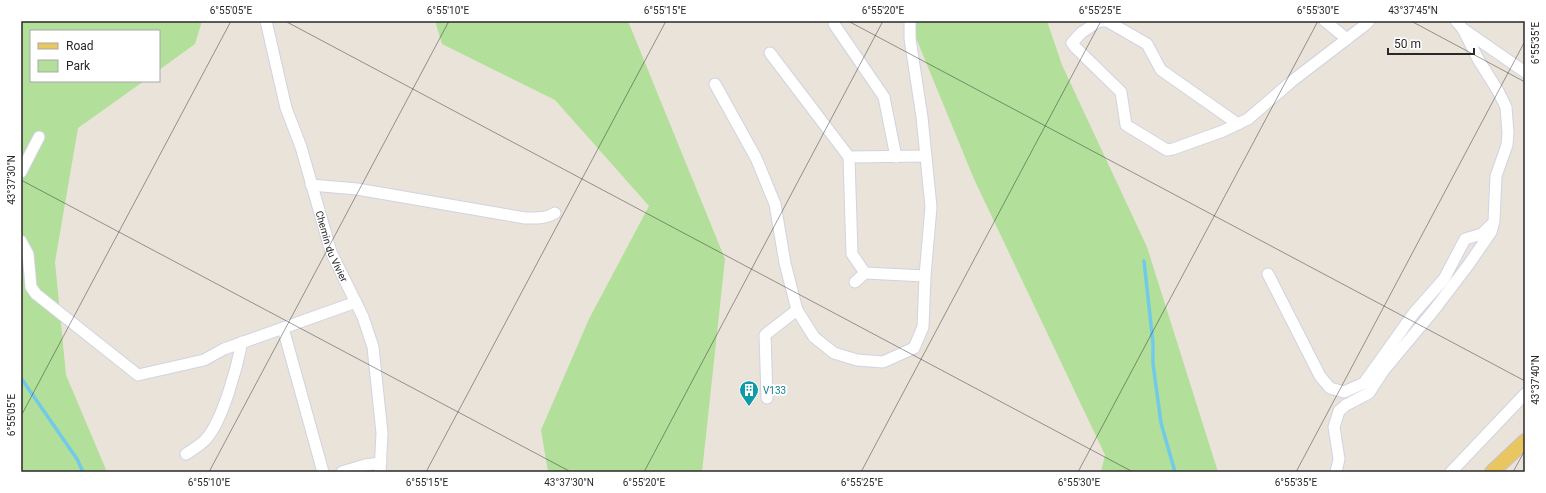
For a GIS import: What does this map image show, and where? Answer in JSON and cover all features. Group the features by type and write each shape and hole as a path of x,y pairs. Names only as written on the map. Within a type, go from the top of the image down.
{"main road":[{"path":"1492,472 1525,441"}],"street":[{"name":"Chemin du Vivier","path":"266,21 286,108 301,147 331,252 356,302 369,333 373,347 382,433 380,468"},
{"path":"715,84 756,158 775,204 785,263 797,310 814,337 834,353 857,360 883,362 914,348 923,327 925,276 931,207 922,117 910,39 910,21"},
{"path":"1238,124 1161,70 1147,44 1107,21 1100,21 1081,33 1072,43 1075,48 1121,92 1126,125 1167,150 1173,149 1238,124 1248,119 1292,81 1369,21"},
{"path":"1325,21 1347,39"},
{"path":"834,24 884,97 896,157"},
{"path":"1459,25 1525,72"},
{"path":"1336,472 1339,459 1334,427 1338,411 1369,393 1384,370 1434,310 1491,232 1494,221 1496,176 1506,145 1508,133 1506,107 1459,25"},
{"path":"770,53 849,157 852,254 865,273"},
{"path":"21,172 39,137"},
{"path":"849,157 926,156"},
{"path":"311,185 357,189 525,218 549,217 554,213"},
{"path":"1268,274 1320,376 1330,388 1344,392 1364,383 1414,313 1444,279 1465,239 1482,234 1494,221"},
{"path":"21,241 28,254 31,287 36,294 138,375 204,360 224,349 242,342 356,302"},
{"path":"855,282 865,273 925,276"},
{"path":"768,398 765,335 797,310"},
{"path":"283,328 323,472"},
{"path":"186,454 207,438 214,428 236,370 242,342"},
{"path":"1451,472 1525,394"},
{"path":"342,472 364,465 380,468"}],"green space":[{"path":"21,21 202,21 195,44 160,69 160,30 30,30 30,82 143,82 78,128 55,262 66,375 107,472 21,472"},
{"path":"435,21 628,21 725,259 702,472 548,472 541,430 589,319 649,206 555,100 442,44"},
{"path":"909,21 1047,21 1062,65 1147,247 1218,472 1101,472 1105,455 974,179"}],"waterway":[{"path":"1144,261 1153,343 1153,364 1161,423 1175,472"},
{"path":"21,378 77,459 83,472"}],"place":[{"name":"V133","path":"749,407"}]}
